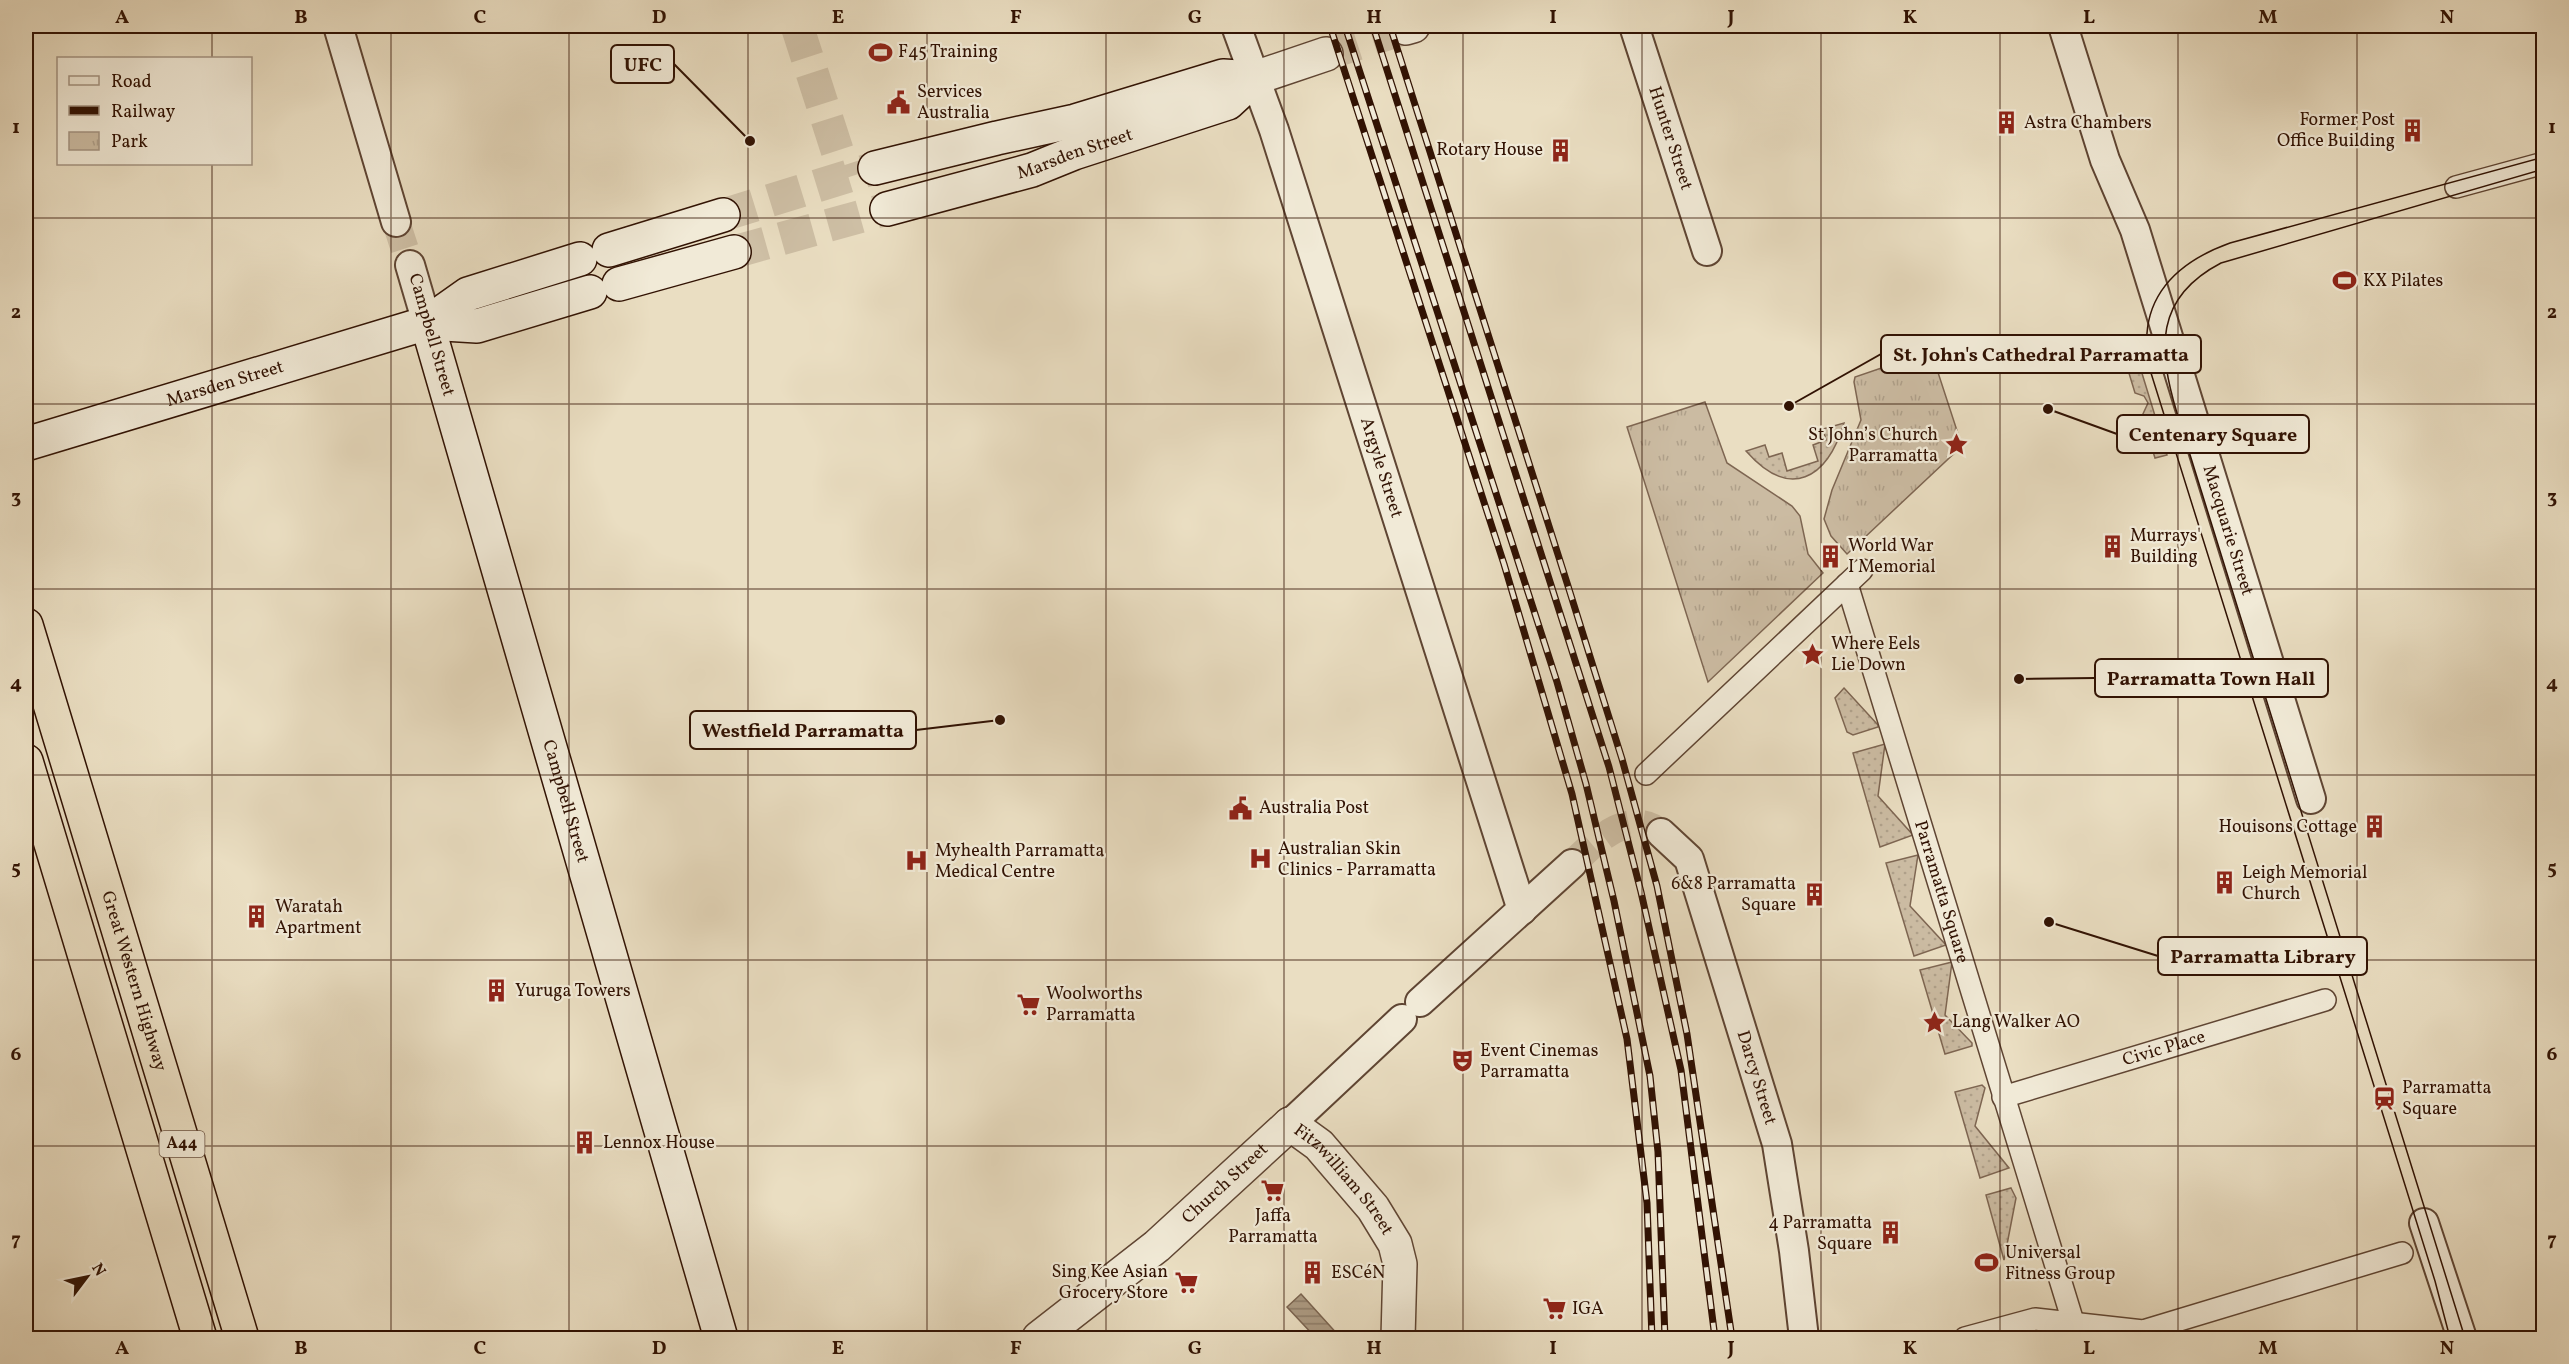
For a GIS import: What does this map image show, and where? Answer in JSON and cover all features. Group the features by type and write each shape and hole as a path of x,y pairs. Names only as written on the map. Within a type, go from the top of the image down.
{"highway":[{"name":"Great Western Highway","path":"26,624 242,1338"},
{"name":"A44","path":"26,761 200,1338"}],"main road":[{"name":"Marsden Street","path":"875,168 1075,121 1214,78 1223,76 1255,78 1326,54"},
{"name":"Marsden Street","path":"887,209 1032,170 1074,153 1228,104 1255,78"},
{"name":"Marsden Street","path":"427,324 468,294 723,215"},
{"name":"Marsden Street","path":"26,444 427,324 477,326 734,252"},
{"name":"Campbell Street","path":"427,324 721,1338"},
{"name":"Church Street","path":"1039,1338 1157,1246 1290,1124"},
{"name":"Fitzwilliam Street","path":"1290,1124 1306,1156 1362,1218 1374,1236 1381,1256 1383,1276 1382,1338"},
{"name":"Fitzwilliam Street","path":"1290,1124 1319,1145 1373,1208 1395,1244 1400,1264 1398,1338"}],"street":[{"path":"338,26 396,222"},
{"name":"Argyle Street","path":"1236,26 1274,130 1531,902"},
{"name":"Hunter Street","path":"1634,26 1707,251"},
{"name":"Macquarie Street","path":"2062,26 2104,160 2123,197 2135,230 2311,799"},
{"path":"2456,187 2544,163"},
{"name":"Campbell Street","path":"410,265 427,324"},
{"name":"Parramatta Square","path":"1646,774 1855,577 2004,1097 2076,1331"},
{"name":"Darcy Street","path":"1661,833 1689,859 1777,1144 1794,1251 1804,1338"},
{"name":"Church Street","path":"1290,1124 1572,864"},
{"name":"Civic Place","path":"2004,1097 2325,1000"},
{"path":"2424,1223 2462,1338"},
{"path":"1965,1338 2036,1318 2076,1331 2143,1331 2402,1253"}],"green space":[{"path":"1931,351 1962,446 1847,554 1831,536 1824,519 1832,490 1861,420 1855,377"},
{"path":"2137,357 2167,455 2155,458 2142,416 2148,403 2144,396 2135,393 2125,360"},
{"path":"1705,402 1727,463 1792,506 1800,516 1808,554 1823,573 1708,682 1627,427"},
{"path":"1844,423 1828,458 1817,470 1805,477 1792,479 1777,476 1746,451 1765,445 1769,457 1782,453 1787,471 1818,461 1813,445 1826,440 1823,429"},
{"path":"1844,688 1878,727 1853,735 1847,732 1835,698"},
{"path":"1885,744 1878,796 1913,835 1880,847 1853,753"},
{"path":"1918,855 1910,906 1946,945 1914,956 1886,863"},
{"path":"1952,962 1945,1015 1972,1043 1972,1046 1945,1054 1920,970"},
{"path":"1982,1085 1985,1088 1975,1126 2009,1168 1980,1178 1955,1092"},
{"path":"2011,1188 2016,1198 2004,1260 1986,1195"}],"shaded area":[{"path":"1301,1294 1340,1337 1316,1338 1287,1307"}],"tunnel":[{"path":"797,26 846,178"},
{"path":"1326,54 1406,28"},
{"path":"723,215 875,168"},
{"path":"734,252 887,209"},
{"path":"396,222 410,265"},
{"path":"1572,864 1613,830 1637,824 1649,826 1661,833"}],"tram line":[{"path":"2450,1338 2435,1281 2151,373 2147,349 2148,328 2152,308 2161,291 2174,276 2208,252 2230,243 2544,157"},
{"path":"2465,1338 2177,413 2166,368 2165,347 2167,328 2173,309 2183,292 2199,277 2221,263 2544,169"}],"railway":[{"path":"1330,26 1504,564 1572,794 1627,1039 1647,1203 1652,1338"},
{"path":"1345,26 1557,682 1586,784 1614,901 1650,1076 1658,1152 1665,1338"},
{"path":"1373,26 1609,767 1641,892 1681,1070 1715,1338"},
{"path":"1390,26 1622,759 1657,886 1687,1034 1732,1338"}],"place":[{"name":"F45 Training","path":"880,52"},
{"name":"Services Australia","path":"899,102"},
{"name":"Astra Chambers","path":"2006,123"},
{"name":"Former Post Office Building","path":"2413,130"},
{"name":"UFC","path":"750,141"},
{"name":"Rotary House","path":"1561,150"},
{"name":"KX Pilates","path":"2345,281"},
{"name":"St. John's Cathedral Parramatta","path":"1789,406"},
{"name":"Centenary Square","path":"2048,409"},
{"name":"St John’s Church Parramatta","path":"1956,445"},
{"name":"Murrays' Building","path":"2112,546"},
{"name":"World War I Memorial","path":"1830,556"},
{"name":"Where Eels Lie Down","path":"1813,654"},
{"name":"Parramatta Town Hall","path":"2019,679"},
{"name":"Westfield Parramatta","path":"1000,720"},
{"name":"Australia Post","path":"1241,808"},
{"name":"Houisons Cottage","path":"2375,827"},
{"name":"Australian Skin Clinics - Parramatta","path":"1260,859"},
{"name":"Myhealth Parramatta Medical Centre","path":"917,861"},
{"name":"Leigh Memorial Church","path":"2224,883"},
{"name":"6&8 Parramatta Square","path":"1814,894"},
{"name":"Waratah Apartment","path":"257,917"},
{"name":"Parramatta Library","path":"2049,922"},
{"name":"Yuruga Towers","path":"497,991"},
{"name":"Woolworths Parramatta","path":"1028,1004"},
{"name":"Lang Walker AO","path":"1934,1022"},
{"name":"Event Cinemas Parramatta","path":"1462,1061"},
{"name":"Parramatta Square","path":"2384,1098"},
{"name":"Lennox House","path":"585,1143"},
{"name":"Jaffa Parramatta","path":"1273,1190"},
{"name":"4 Parramatta Square","path":"1890,1233"},
{"name":"Universal Fitness Group","path":"1987,1263"},
{"name":"ESCéN","path":"1313,1273"},
{"name":"Sing Kee Asian Grocery Store","path":"1186,1282"},
{"name":"IGA","path":"1554,1309"}]}
